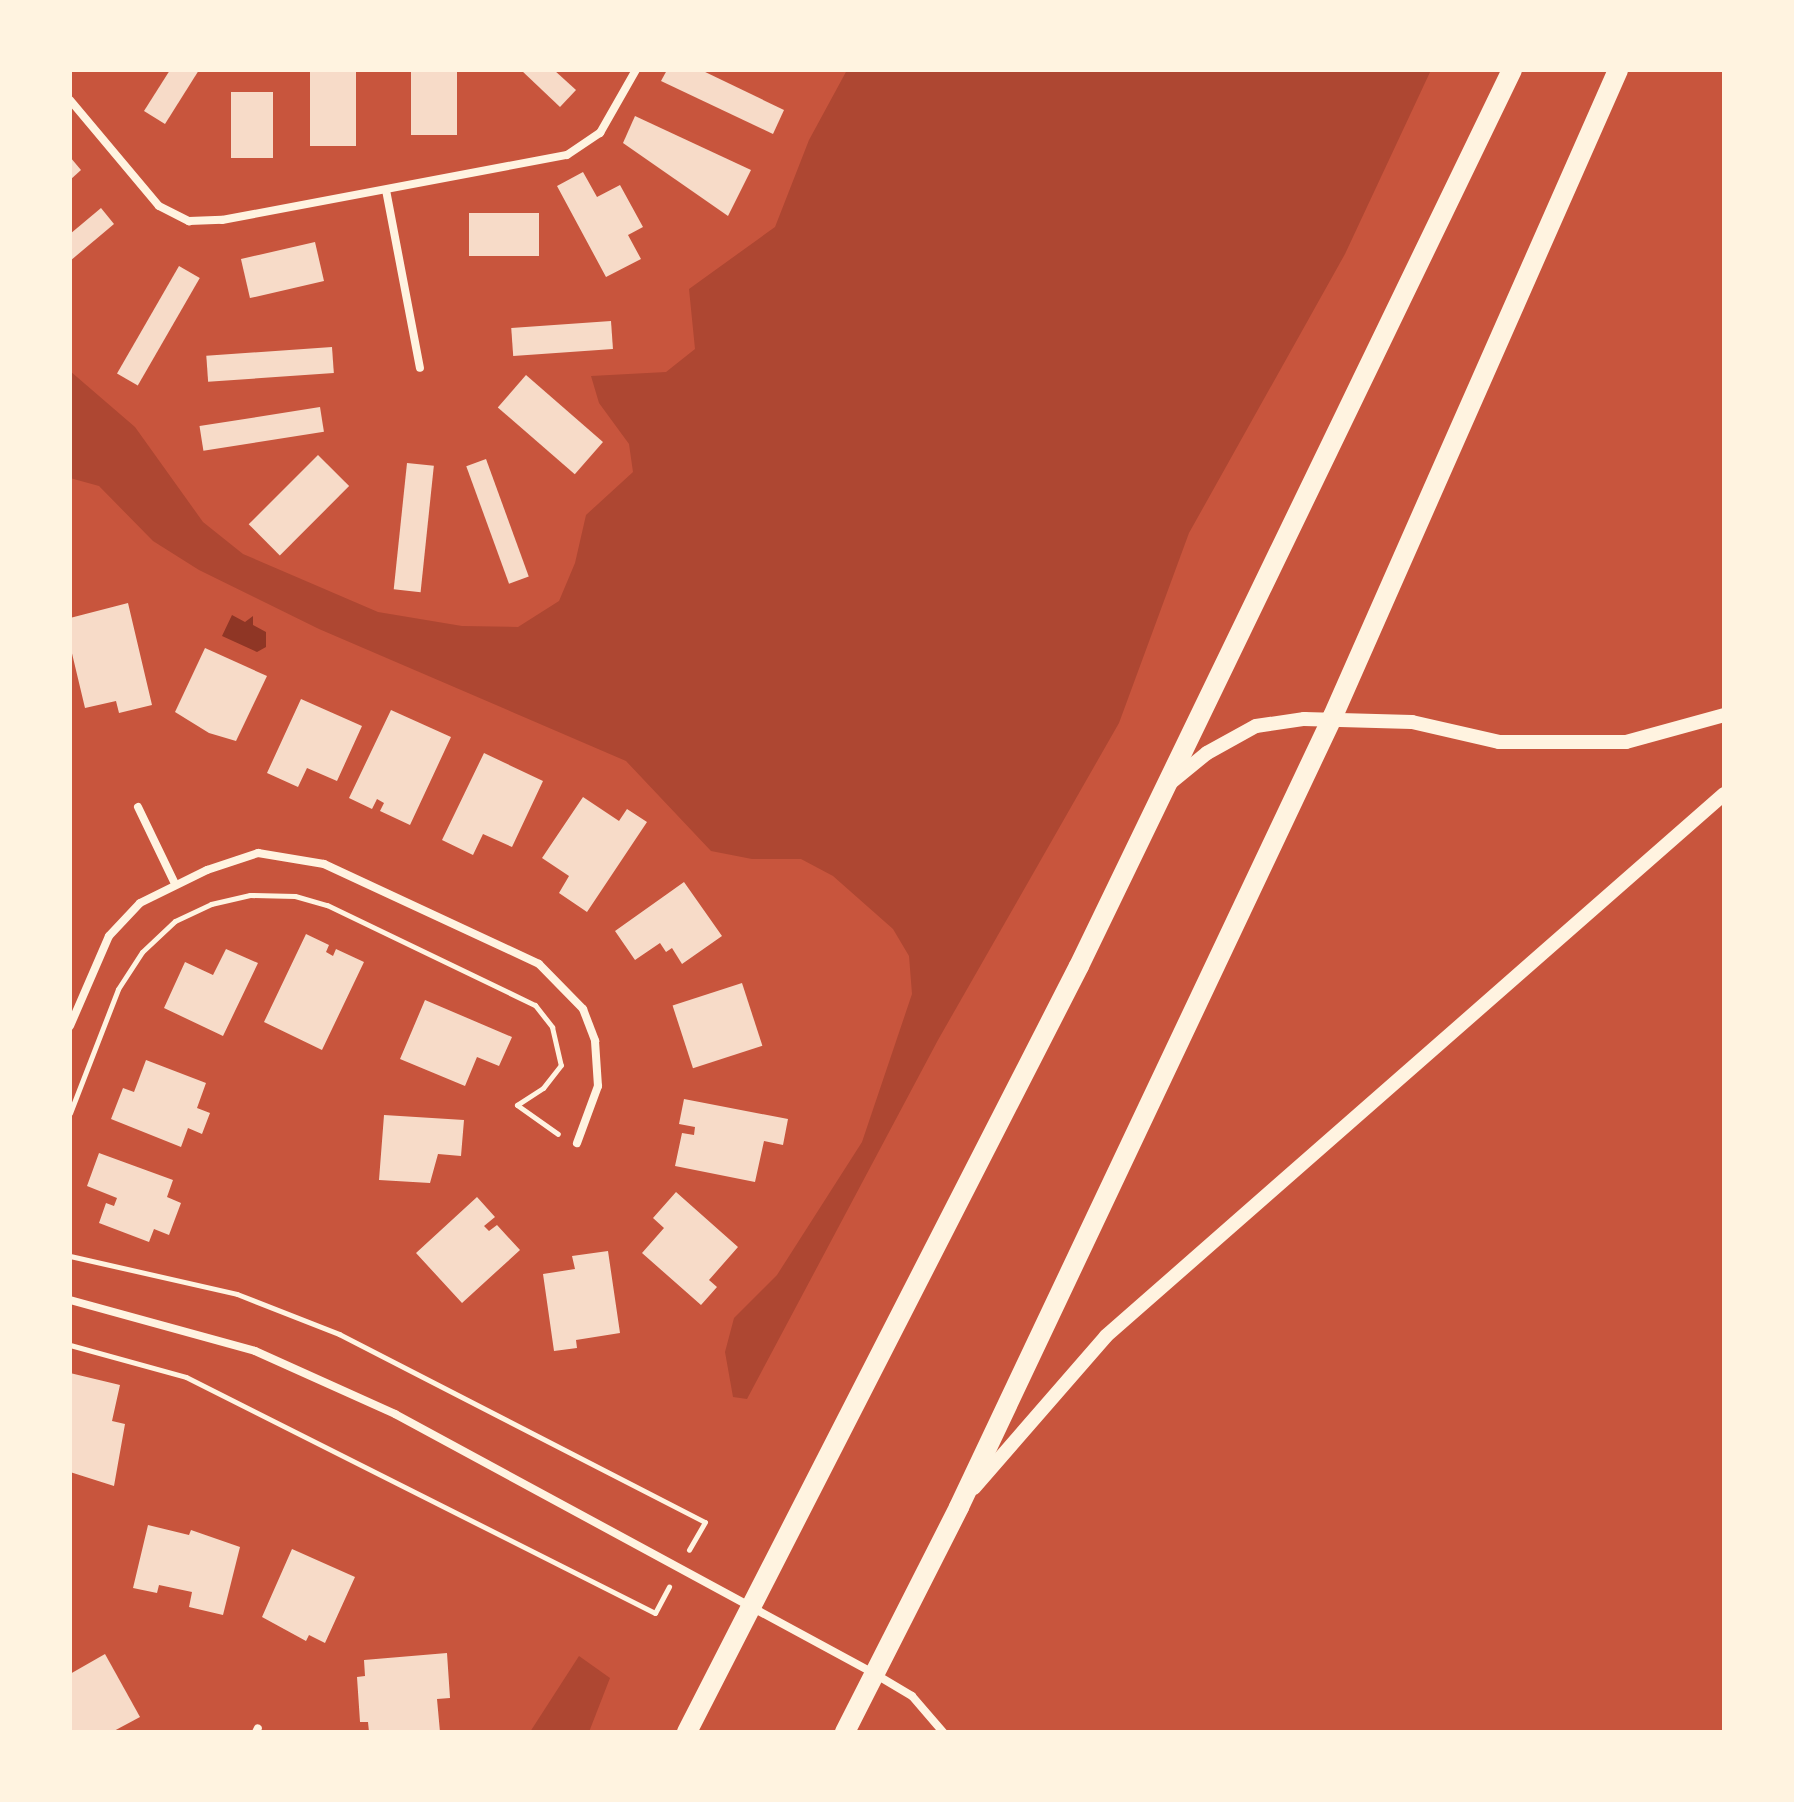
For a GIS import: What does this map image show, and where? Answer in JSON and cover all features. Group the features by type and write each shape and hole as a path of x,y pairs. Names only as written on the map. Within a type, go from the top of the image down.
{"main road":[{"path":"687,1732 1169,784 1512,70"},
{"path":"845,1732 959,1507 1333,716 1618,70"}],"street":[{"path":"70,100 159,206 189,221 222,220 567,155 600,133 636,70"},
{"path":"386,190 420,368"},
{"path":"1169,784 1207,753 1256,726 1333,716 1412,722 1499,742 1626,742 1724,715"},
{"path":"959,1507 1106,1336 1724,794"},
{"path":"138,807 175,884"},
{"path":"70,1026 109,936 140,903 207,870 258,853 324,864 539,964 583,1009 595,1041 598,1086 577,1143"},
{"path":"70,1300 255,1351 395,1414 875,1674 912,1696 943,1732"}],"path":[{"path":"70,1113 118,989 142,952 175,921 211,904 250,895 295,896 327,905 535,1005 552,1027 561,1065 543,1088 517,1105 527,1117 577,1143"},
{"path":"70,1256 237,1294 411,1369 705,1522 655,1613 186,1377 70,1345"}],"shaded area":[{"path":"847,70 1431,70 1345,254 1189,533 1119,723 938,1040 747,1399 733,1397 725,1352 734,1318 777,1275 862,1142 912,994 909,956 893,929 833,876 801,859 752,859 711,851 626,761 319,629 199,570 153,541 99,486 70,478 70,371 135,427 203,522 243,554 378,612 462,626 518,627 559,601 575,563 586,515 633,472 629,444 599,403 591,376 666,372 695,349 689,289 775,227 809,140"},
{"path":"232,615 245,622 253,616 253,625 266,632 266,647 257,652 222,636"},
{"path":"579,1656 610,1678 589,1732 530,1732"}],"building":[{"path":"170,70 199,70 165,124 144,111"},
{"path":"310,70 356,70 356,146 310,146"},
{"path":"411,70 457,70 457,135 411,135"},
{"path":"521,70 554,70 576,90 560,107"},
{"path":"667,70 701,70 784,110 773,134 661,81"},
{"path":"231,92 273,92 273,158 231,158"},
{"path":"635,116 751,170 728,216 623,143"},
{"path":"70,157 81,170 70,180"},
{"path":"583,172 597,197 620,185 643,227 628,235 641,259 606,277 557,186"},
{"path":"101,208 114,224 70,261 70,234"},
{"path":"469,213 539,213 539,256 469,256"},
{"path":"315,242 324,281 250,298 241,259"},
{"path":"179,266 200,278 138,385 117,373"},
{"path":"611,321 613,349 513,356 511,328"},
{"path":"332,347 334,373 208,382 206,356"},
{"path":"526,375 603,442 575,474 498,407"},
{"path":"320,407 324,432 203,451 200,426"},
{"path":"318,455 349,486 280,555 249,524"},
{"path":"486,459 529,576 509,584 466,466"},
{"path":"407,463 434,466 421,592 394,589"},
{"path":"128,603 152,705 119,713 116,701 85,708 70,645 70,618"},
{"path":"205,648 267,676 236,741 209,733 175,712"},
{"path":"301,699 362,726 337,781 307,768 298,787 267,773"},
{"path":"391,710 451,737 410,825 380,811 384,803 377,799 372,809 349,798"},
{"path":"484,753 543,781 512,847 483,834 473,855 442,840"},
{"path":"583,797 619,821 627,809 647,822 587,912 559,893 569,876 542,858"},
{"path":"684,882 722,936 682,964 672,948 666,952 660,943 635,960 615,931"},
{"path":"306,934 329,945 326,952 333,956 336,949 364,962 322,1050 264,1022"},
{"path":"226,949 258,963 223,1036 164,1008 185,962 213,975"},
{"path":"742,983 762,1046 693,1068 673,1006"},
{"path":"425,1000 512,1037 499,1066 477,1057 465,1086 400,1059"},
{"path":"146,1060 206,1083 197,1108 210,1113 202,1134 188,1128 181,1147 111,1119 123,1088 134,1092"},
{"path":"684,1099 788,1119 783,1145 764,1141 755,1182 675,1166 682,1133 694,1135 695,1127 679,1124"},
{"path":"384,1115 464,1120 461,1156 438,1154 430,1183 379,1180"},
{"path":"99,1153 173,1180 167,1197 181,1203 169,1235 154,1229 149,1242 99,1223 106,1203 114,1206 117,1198 87,1186"},
{"path":"676,1192 738,1247 709,1280 717,1287 701,1305 642,1253 664,1228 653,1218"},
{"path":"477,1197 495,1217 484,1226 489,1231 497,1225 520,1250 462,1303 416,1253"},
{"path":"608,1251 620,1333 576,1340 577,1348 554,1351 543,1274 575,1269 572,1256"},
{"path":"70,1373 120,1385 112,1421 125,1424 114,1486 70,1472"},
{"path":"148,1525 189,1535 191,1530 240,1547 223,1615 189,1607 192,1592 159,1585 157,1593 133,1588"},
{"path":"292,1549 355,1577 325,1643 309,1635 306,1641 262,1617"},
{"path":"447,1653 450,1698 437,1699 440,1732 369,1732 368,1722 360,1722 357,1677 365,1676 364,1660"},
{"path":"105,1654 140,1717 112,1732 70,1732 70,1674"}]}
